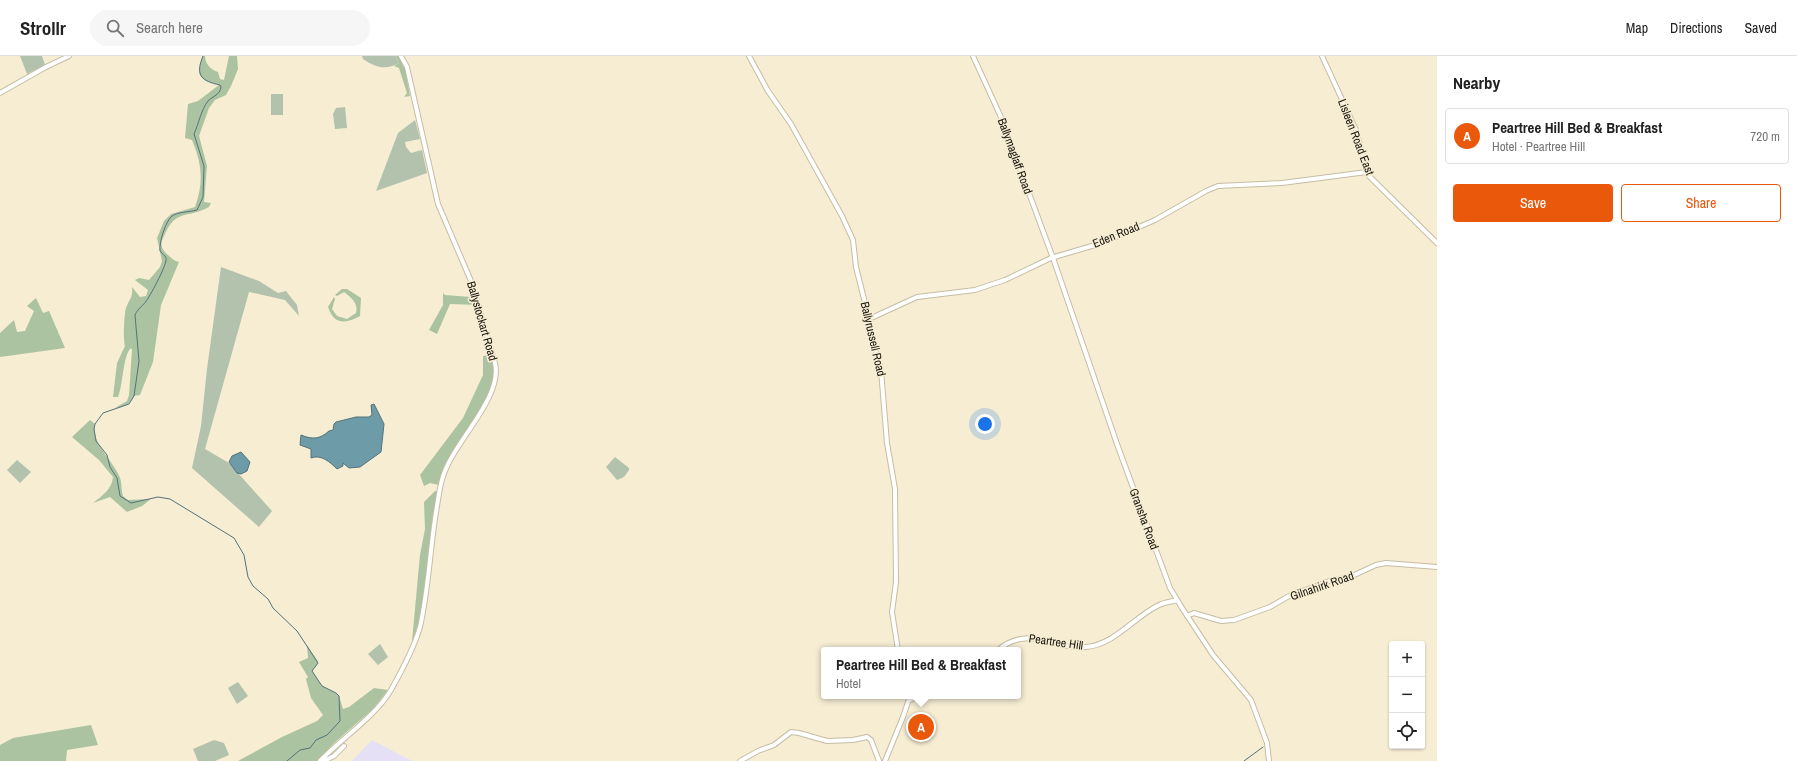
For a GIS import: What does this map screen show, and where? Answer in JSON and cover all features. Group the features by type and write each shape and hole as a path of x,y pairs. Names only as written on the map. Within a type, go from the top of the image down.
{"street":[{"path":"0,93 46,66 69,56"},
{"name":"Ballystockart Road","path":"322,759 344,736 370,716 384,700 416,638 420,625 432,534 442,480 453,453 484,408 496,373 495,363 471,281 438,204 407,67 401,56"},
{"name":"Ballyrussell Road","path":"749,56 768,91 791,124 850,232 871,333 881,370 886,443 896,497 896,582 892,612 898,647"},
{"name":"Ballymaglaff Road","path":"973,56 1000,115 1053,258"},
{"name":"Lisleen Road East","path":"1322,56 1356,130 1367,172 1373,182 1437,243"},
{"name":"Eden Road","path":"869,319 917,297 975,290 1053,258 1102,243 1155,220 1206,191 1218,186 1282,183 1367,172"},
{"name":"Gransha Road","path":"1053,258 1117,444 1161,564 1177,600 1187,616 1216,659 1251,700 1268,743 1269,761"},
{"name":"Gilnahirk Road","path":"1187,616 1194,613 1221,621 1234,620 1270,607 1289,596 1329,581 1350,577 1376,565 1386,563 1437,566"},
{"name":"Peartree Hill","path":"1002,647 1009,642 1023,637 1080,648 1094,646 1106,642 1159,605 1177,600"},
{"path":"884,761 910,699"},
{"path":"740,761 758,751 774,745 788,734 795,732 827,741 853,740 867,737 871,740 879,761"},
{"path":"322,759 330,759 344,746"}],"shaded area":[{"path":"372,740 412,761 352,761"}],"green space":[{"path":"20,56 42,56 45,65 27,74"},
{"path":"203,56 205,56 206,62 209,66 218,72 220,79 224,80 229,56 237,56 238,69 226,95 215,100 209,108 199,136 207,166 204,202 211,203 209,207 201,211 178,218 168,227 161,245 164,251 179,262 161,305 153,362 140,395 134,396 131,402 126,405 115,408 127,401 129,395 131,348 126,357 120,392 118,397 113,397 117,363 125,346 125,316 126,308 132,296 132,287 140,297 146,296 148,290 135,280 139,278 149,280 160,267 162,261 157,238 164,221 171,214 195,207 198,198 201,181 200,165 192,140 185,138 188,104 198,101 219,85 204,79 199,73 200,63"},
{"path":"362,56 396,56 399,63 389,67 380,67 367,62"},
{"path":"396,56 399,56 405,68 410,96 404,97 407,93 399,68 394,66 399,63"},
{"path":"271,94 283,94 283,115 271,115"},
{"path":"345,107 347,128 335,129 333,114 336,108"},
{"path":"415,120 420,139 405,142 406,147 411,153 422,150 427,173 376,191 398,133"},
{"path":"221,267 259,281 278,293 286,291 297,305 299,316 285,300 249,292 205,449 229,463 272,511 259,527 192,468 201,426"},
{"path":"342,289 347,289 361,298 360,316 355,319 345,321 337,320 328,307 334,297 335,299 332,309 337,316 347,319 356,313 357,310 354,301 349,296 344,292 337,296 335,295"},
{"path":"443,293 445,295 471,297 475,295 479,305 450,304 437,334 429,330 443,305"},
{"path":"36,298 43,313 49,311 65,348 0,357 0,333 14,320 17,332 25,331 34,311 27,306"},
{"path":"492,355 495,377 484,408 452,452 443,470 439,485 430,483 424,486 420,475 463,418 483,375 483,356"},
{"path":"90,420 95,424 96,438 99,445 117,471 121,482 123,496 128,500 151,499 142,506 127,512 110,497 93,503 109,489 113,477 99,460 72,437"},
{"path":"615,457 629,468 624,477 617,480 606,467"},
{"path":"17,460 31,472 20,483 7,470"},
{"path":"435,491 438,491 419,625 412,641 420,555 425,529 424,502"},
{"path":"380,644 388,657 378,665 368,654"},
{"path":"307,645 318,663 312,671 322,686 339,696 343,709 349,707 374,688 388,690 373,709 334,743 317,761 238,761 282,737 317,721 323,715 311,698 306,679 308,677 299,662 308,658"},
{"path":"238,682 248,696 237,704 228,688"},
{"path":"91,725 98,745 67,750 66,761 0,761 0,745 13,738"},
{"path":"214,740 224,743 229,755 215,761 198,761 193,749"}],"water":[{"path":"374,404 384,424 381,452 360,467 349,468 343,463 343,466 337,469 322,458 311,458 311,449 300,445 301,435 309,438 316,438 333,430 336,422 356,417 369,417 372,415 371,405"},
{"path":"241,452 250,462 247,471 241,474 237,473 229,462 232,456"}],"waterway":[{"path":"203,56 200,68 201,76 208,81 220,85 221,87 218,94 208,101 202,112 194,134 204,166 203,197 197,210 172,216 169,219 163,233 160,243 160,251 165,256 166,261 159,279 149,297 135,315 139,361 134,396 129,404 103,413 95,424 94,429 96,441 107,455 110,467 117,478 120,496 131,503 158,497 170,499 234,538 244,555 248,577 253,586 268,599 273,608 297,631 318,663 312,671 322,686 339,696 340,721 327,735 316,740 310,748 300,750 287,761"},
{"path":"1244,761 1263,747"}],"place":[{"name":"Peartree Hill Bed & Breakfast","path":"921,727"}]}
